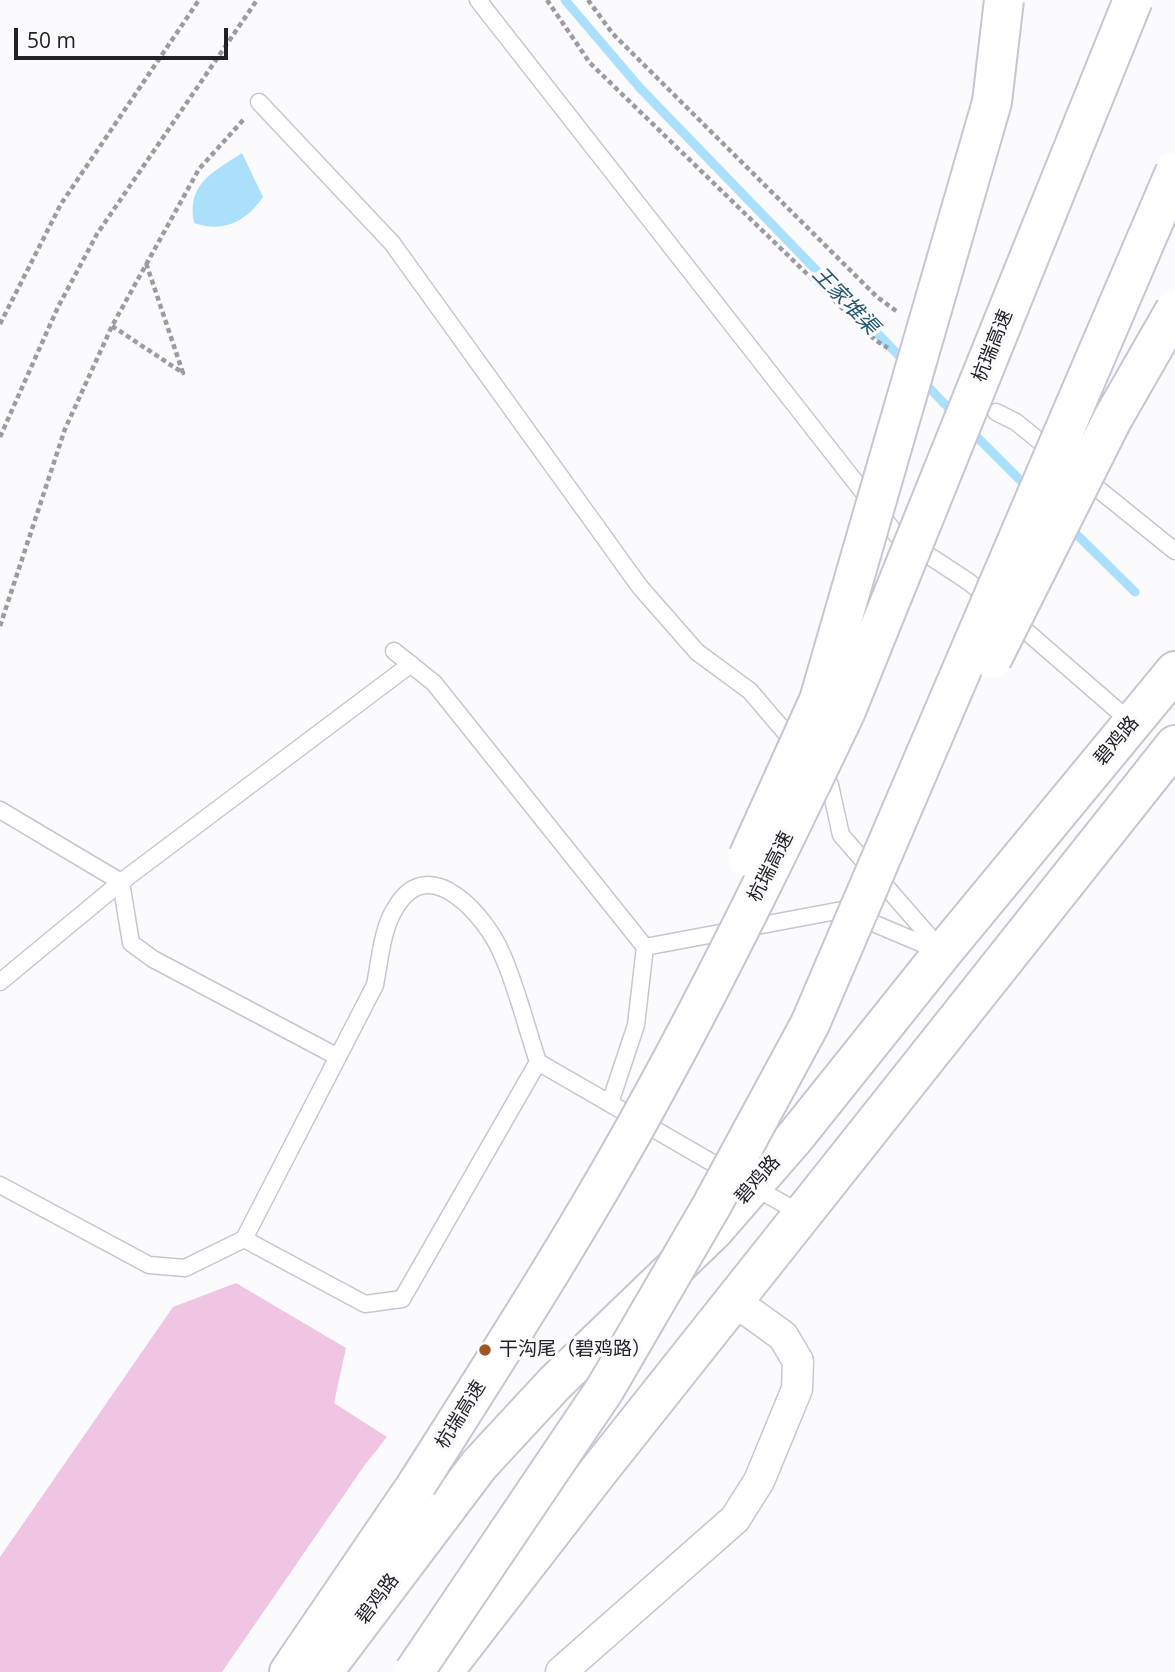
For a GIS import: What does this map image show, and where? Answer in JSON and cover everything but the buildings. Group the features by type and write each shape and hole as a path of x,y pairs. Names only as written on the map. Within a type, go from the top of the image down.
{"highway":[{"path":"417,1484 635,1085 728,900 819,700 992,102 1004,0"},
{"name":"杭瑞高速","path":"289,1672 417,1484 534,1297 648,1105 798,811 846,711 1133,0"},
{"path":"810,1024 1175,172"},
{"path":"414,1672 612,1377 712,1205 810,1024 1112,420 1175,310"},
{"name":"碧鸡路","path":"323,1672 479,1465 555,1383 714,1230 1175,671"},
{"path":"443,1672 733,1300 1175,745"}],"street":[{"path":"561,1672 735,1519 760,1481 797,1389 798,1361 783,1336 733,1300"}],"lane":[{"path":"478,0 896,534 969,582 1133,723"},
{"path":"259,102 392,243 640,587 697,652 750,691 830,785 841,835 943,952"},
{"path":"996,412 1016,422 1175,551"},
{"path":"394,651 434,683 645,947 636,1025 610,1103"},
{"path":"0,982 121,882 411,664"},
{"path":"0,810 121,882 131,943 153,960 338,1057"},
{"path":"0,1185 149,1265 185,1268 244,1239 375,985 383,943 396,906 415,888 431,885 458,895 483,920 502,953 538,1062 802,1214"},
{"path":"645,947 842,910 943,952"},
{"path":"244,1239 365,1304 402,1299 538,1062"}],"path":[{"path":"0,324 20,279 61,204 199,0"},
{"path":"0,437 58,307 97,234 257,0"},
{"path":"547,0 590,63 875,340"},
{"path":"588,0 613,34 743,165 877,297 907,319"},
{"path":"0,626 65,429 112,326 198,169 259,102"},
{"path":"112,326 183,373 145,262"}],"shaded area":[{"path":"236,1283 346,1348 334,1403 387,1437 364,1466 222,1672 0,1672 0,1557 173,1307"}],"water":[{"path":"242,153 263,197 249,213 233,223 215,227 194,223 194,198 198,189 212,173"}],"waterway":[{"name":"王家堆渠","path":"565,0 640,88 906,363"},
{"name":"王家堆渠","path":"923,381 954,414"},
{"name":"王家堆渠","path":"969,429 1028,488"},
{"name":"王家堆渠","path":"1069,527 1135,592"}],"place":[{"name":"干沟尾（碧鸡路）","path":"485,1350"}]}
